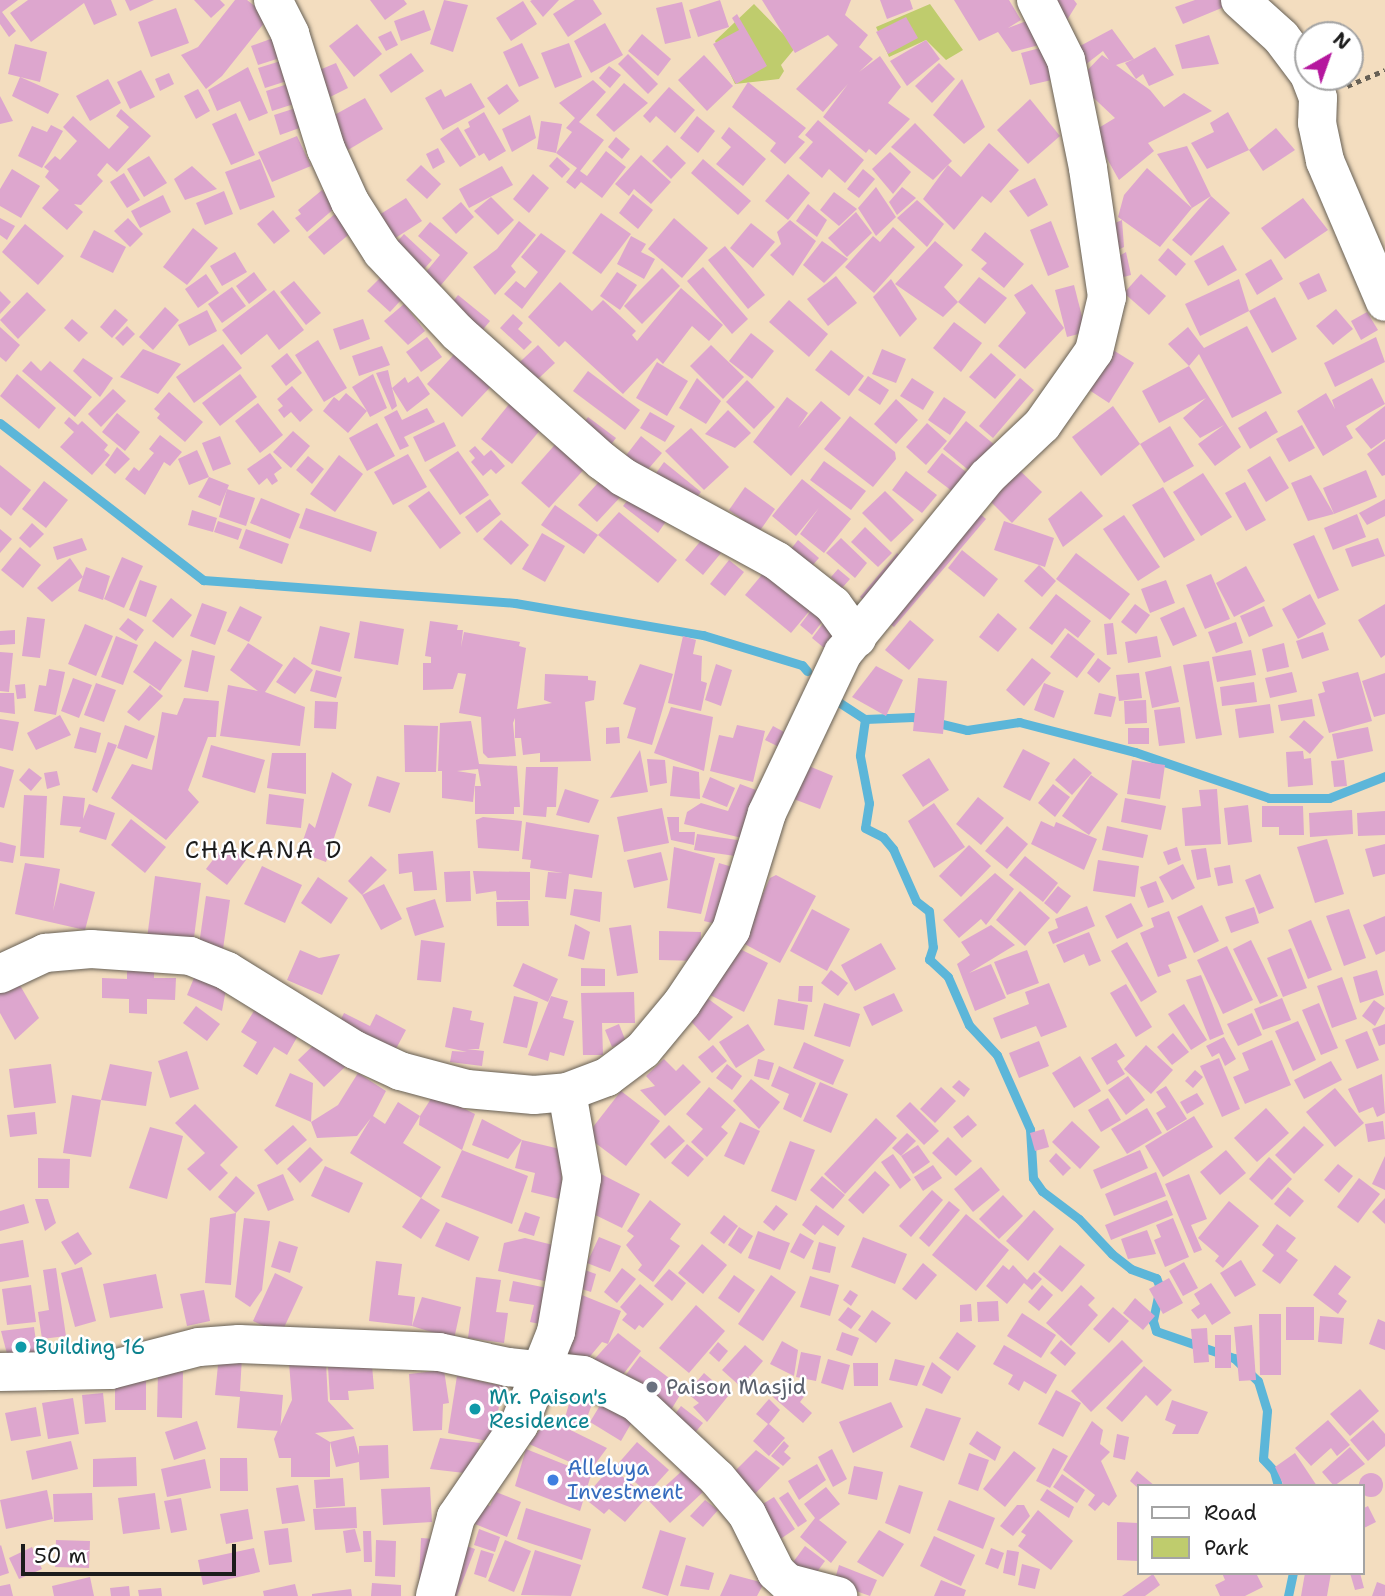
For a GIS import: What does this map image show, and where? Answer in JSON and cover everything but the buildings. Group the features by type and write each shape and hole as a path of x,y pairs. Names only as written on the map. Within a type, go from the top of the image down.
{"street":[{"path":"273,0 290,34 326,149 350,202 382,252 457,332 601,461 623,477 777,561 833,605 844,656"},
{"path":"0,974 44,953 104,949 190,956 227,971 355,1050 400,1071 467,1089 534,1095 567,1092 607,1077 643,1051 682,1003 732,930 767,813 844,656 987,477 1042,425 1072,388 1094,351 1105,317 1107,298 1088,168 1066,60 1035,0"},
{"path":"1240,0 1281,37 1294,55"},
{"path":"1315,91 1318,98 1317,123 1325,161 1385,302"},
{"path":"435,1596 456,1517 519,1425 542,1368 568,1280 582,1178 567,1092"},
{"path":"0,1372 110,1370 199,1347 239,1344 439,1352 508,1367 542,1368 583,1375 636,1402 717,1478 747,1514 776,1572 788,1583 838,1596"}],"green space":[{"path":"754,4 796,47 781,65 784,71 779,79 735,84 715,41"},
{"path":"930,4 963,50 946,60 926,40 889,57 876,27"}],"waterway":[{"path":"0,423 203,580 515,603 703,635 802,665 807,671"},
{"path":"834,699 865,719 913,717 967,730 1019,722 1135,752 1269,798 1329,798 1385,776"},
{"path":"865,719 860,756 869,803 865,828 883,837 893,849 916,901 929,911 933,947 929,959 948,977 969,1025 997,1055 1030,1129 1033,1178 1042,1191 1079,1219 1112,1254 1131,1269 1156,1278 1160,1287 1153,1321 1156,1331 1234,1358 1258,1381 1267,1411 1263,1459 1274,1471 1277,1484"},
{"path":"1288,1596 1293,1575"}],"place":[{"name":"Building 16","path":"21,1347"},
{"name":"Paison Masjid","path":"652,1387"},
{"name":"Mr. Paison's Residence","path":"475,1409"},
{"name":"Alleluya Investment","path":"553,1480"}],"district":[{"name":"CHAKANA D","path":"264,851"}]}
